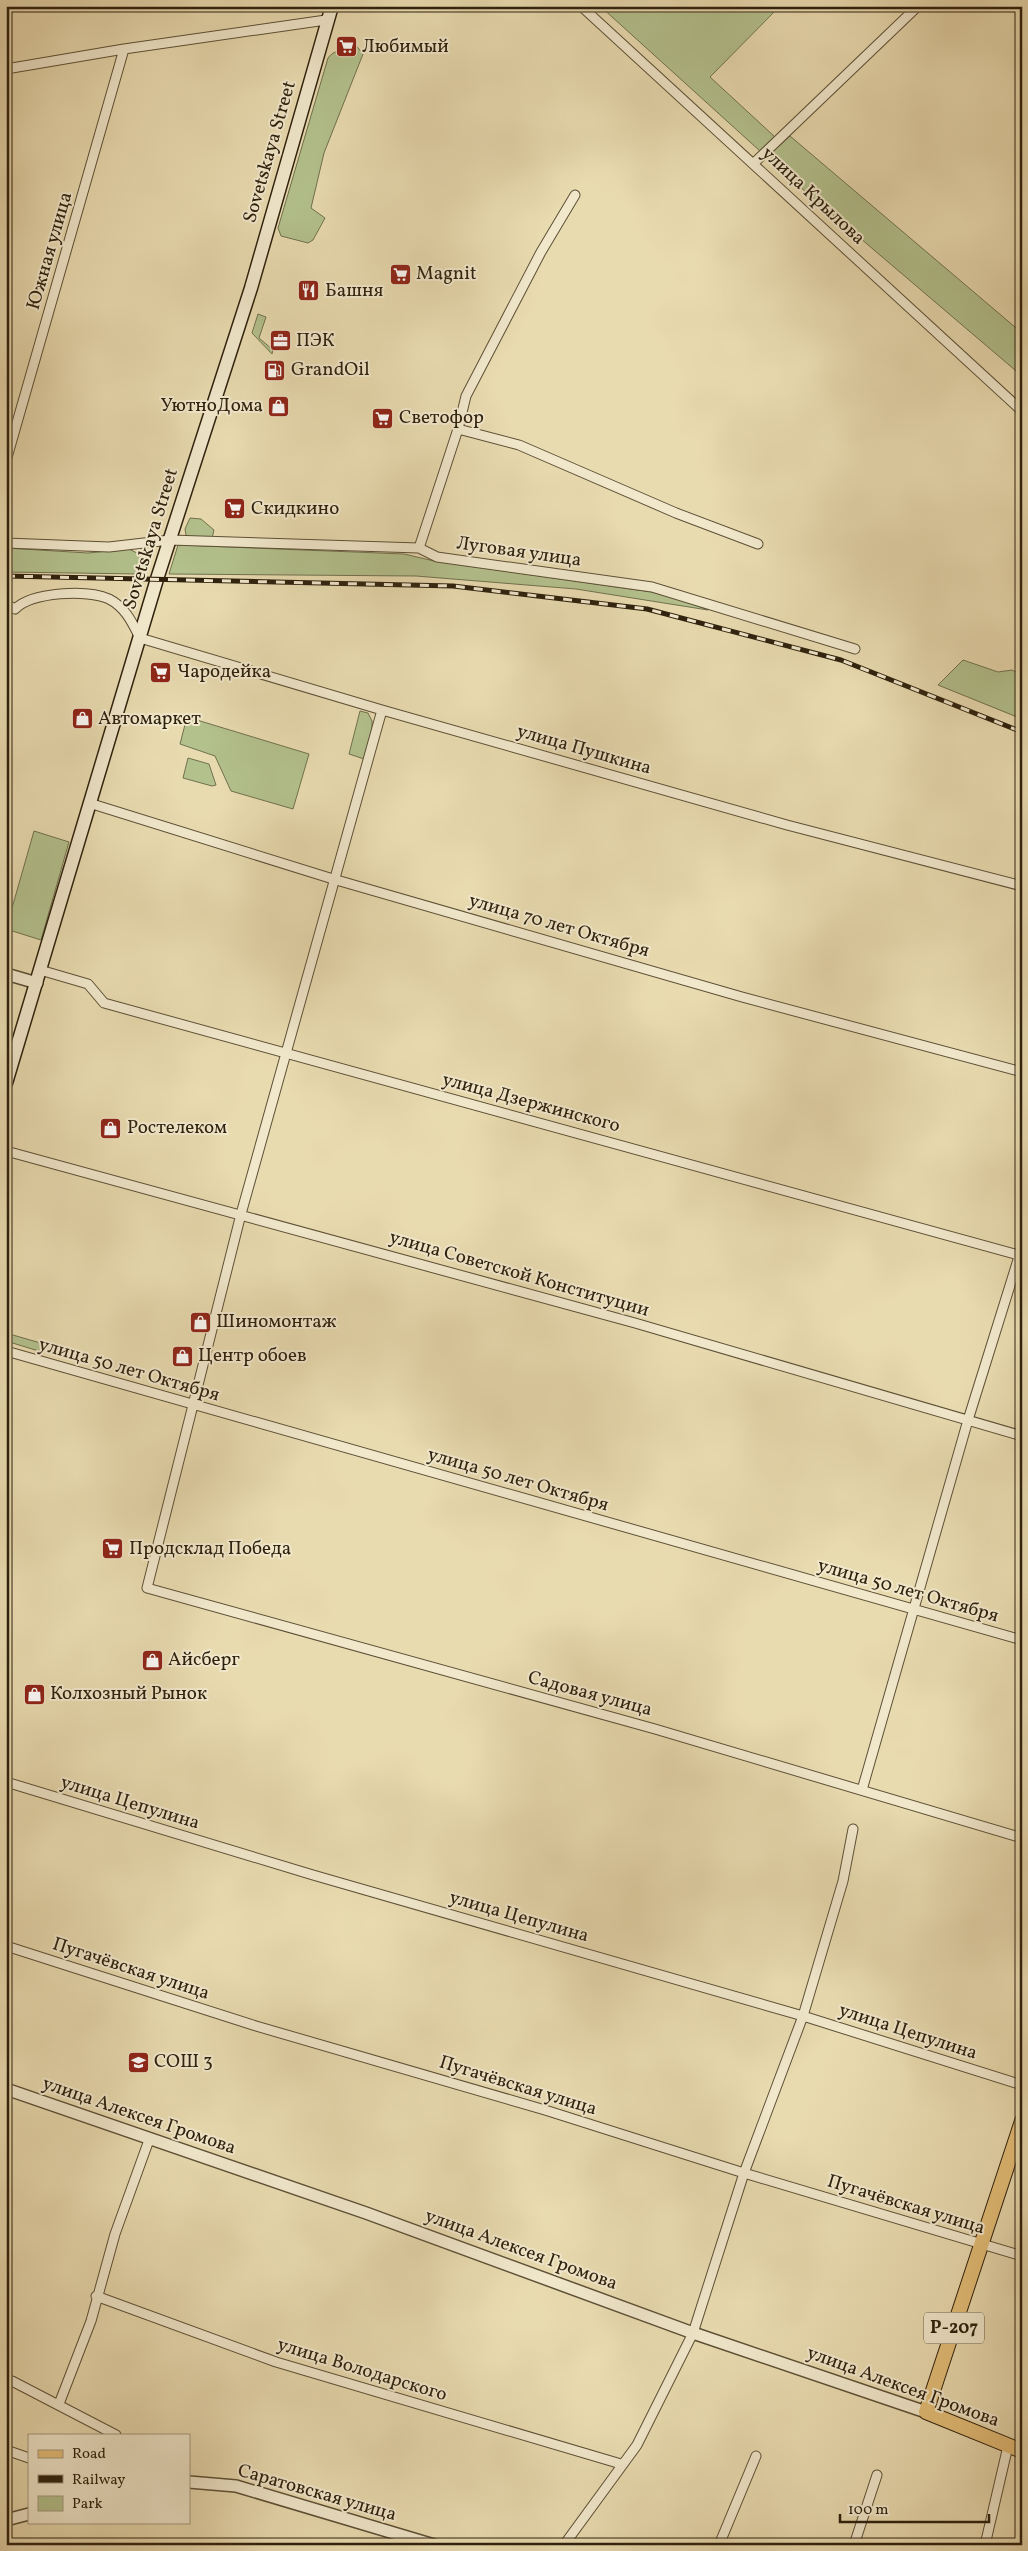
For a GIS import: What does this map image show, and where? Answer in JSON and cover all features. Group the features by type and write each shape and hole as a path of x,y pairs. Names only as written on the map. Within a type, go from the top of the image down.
{"main road":[{"name":"Sovetskaya Street","path":"6,1083 89,803 170,540 251,288 331,7"},
{"name":"Р-207","path":"926,2412 1022,2122"},
{"name":"улица Алексея Громова","path":"926,2412 1022,2451"}],"street":[{"name":"улица Крылова","path":"581,6 1022,411"},
{"path":"753,164 918,6"},
{"path":"6,69 124,49 326,20"},
{"name":"Южная улица","path":"6,461 124,49"},
{"path":"419,548 458,428 466,396 541,252 575,195"},
{"path":"458,428 519,445 676,513 758,544"},
{"name":"Луговая улица","path":"6,543 109,547 170,540 419,548 437,557 652,587 856,649"},
{"path":"6,604 15,609 22,601 60,594 83,594 108,599 128,614 140,638"},
{"name":"улица Пушкина","path":"140,638 382,710 796,828 1022,886"},
{"path":"191,1405 285,1053 382,710"},
{"name":"улица 70 лет Октября","path":"89,803 333,879 742,997 1022,1072"},
{"name":"улица Дзержинского","path":"40,970 88,984 104,1003 1021,1253"},
{"path":"6,974 36,983"},
{"name":"улица Советской Конституции","path":"6,1151 635,1323 1022,1436"},
{"path":"862,1790 968,1420 1021,1253"},
{"name":"улица 50 лет Октября","path":"6,1351 1022,1640"},
{"name":"Садовая улица","path":"191,1405 147,1588 655,1730 1022,1838"},
{"name":"улица Цепулина","path":"6,1782 313,1875 803,2016 1022,2085"},
{"path":"564,2545 637,2444 693,2333 744,2173 803,2016 843,1881 853,1828"},
{"name":"Пугачёвская улица","path":"6,1946 256,2026 544,2110 744,2173 1022,2256"},
{"name":"улица Алексея Громова","path":"6,2089 148,2140 366,2213 693,2333 926,2412"},
{"path":"59,2404 91,2321 96,2296 115,2234 148,2140"},
{"name":"улица Володарского","path":"96,2296 276,2362 621,2464"},
{"path":"12,2381 114,2434"},
{"path":"985,2545 1008,2446"},
{"path":"6,2450 28,2458"},
{"path":"719,2545 756,2456"},
{"path":"854,2545 877,2474"},
{"name":"Саратовская улица","path":"190,2482 236,2486 434,2545"},
{"path":"6,2520 28,2514"}],"green space":[{"path":"600,6 780,6 710,77 775,137 760,151"},
{"path":"354,43 363,54 324,153 311,208 325,218 313,240 308,243 281,236 278,228 328,58 338,51 350,54"},
{"path":"790,136 1022,333 1022,376 766,158"},
{"path":"258,314 266,317 259,338 273,350 272,354 252,333"},
{"path":"190,518 201,519 214,530 212,538 190,537 186,535 185,529"},
{"path":"178,545 404,554 434,561 652,592 685,601 708,610 576,589 416,576 169,574"},
{"path":"6,548 88,553 129,549 143,556 139,574 6,572"},
{"path":"963,660 998,672 1012,670 1022,675 1022,719 938,685"},
{"path":"360,711 368,713 372,721 364,759 349,754"},
{"path":"187,717 309,754 293,809 231,791 215,756 180,744"},
{"path":"188,758 209,764 216,785 212,786 183,778"},
{"path":"34,831 69,842 41,940 6,929"},
{"path":"6,1333 44,1344 42,1352 6,1341"}],"railway":[{"path":"6,576 453,586 647,609 841,660 1022,732"}],"place":[{"name":"Любимый","path":"346,47"},
{"name":"Magnit","path":"400,274"},
{"name":"Башня","path":"309,291"},
{"name":"ПЭК","path":"280,341"},
{"name":"GrandOil","path":"275,370"},
{"name":"УютноДома","path":"279,406"},
{"name":"Светофор","path":"383,418"},
{"name":"Скидкино","path":"235,509"},
{"name":"Чародейка","path":"161,672"},
{"name":"Автомаркет","path":"82,719"},
{"name":"Ростелеком","path":"111,1128"},
{"name":"Шиномонтаж","path":"200,1322"},
{"name":"Центр обоев","path":"182,1356"},
{"name":"Продсклад Победа","path":"113,1549"},
{"name":"Айсберг","path":"152,1660"},
{"name":"Колхозный Рынок","path":"34,1694"},
{"name":"СОШ 3","path":"138,2062"}]}
